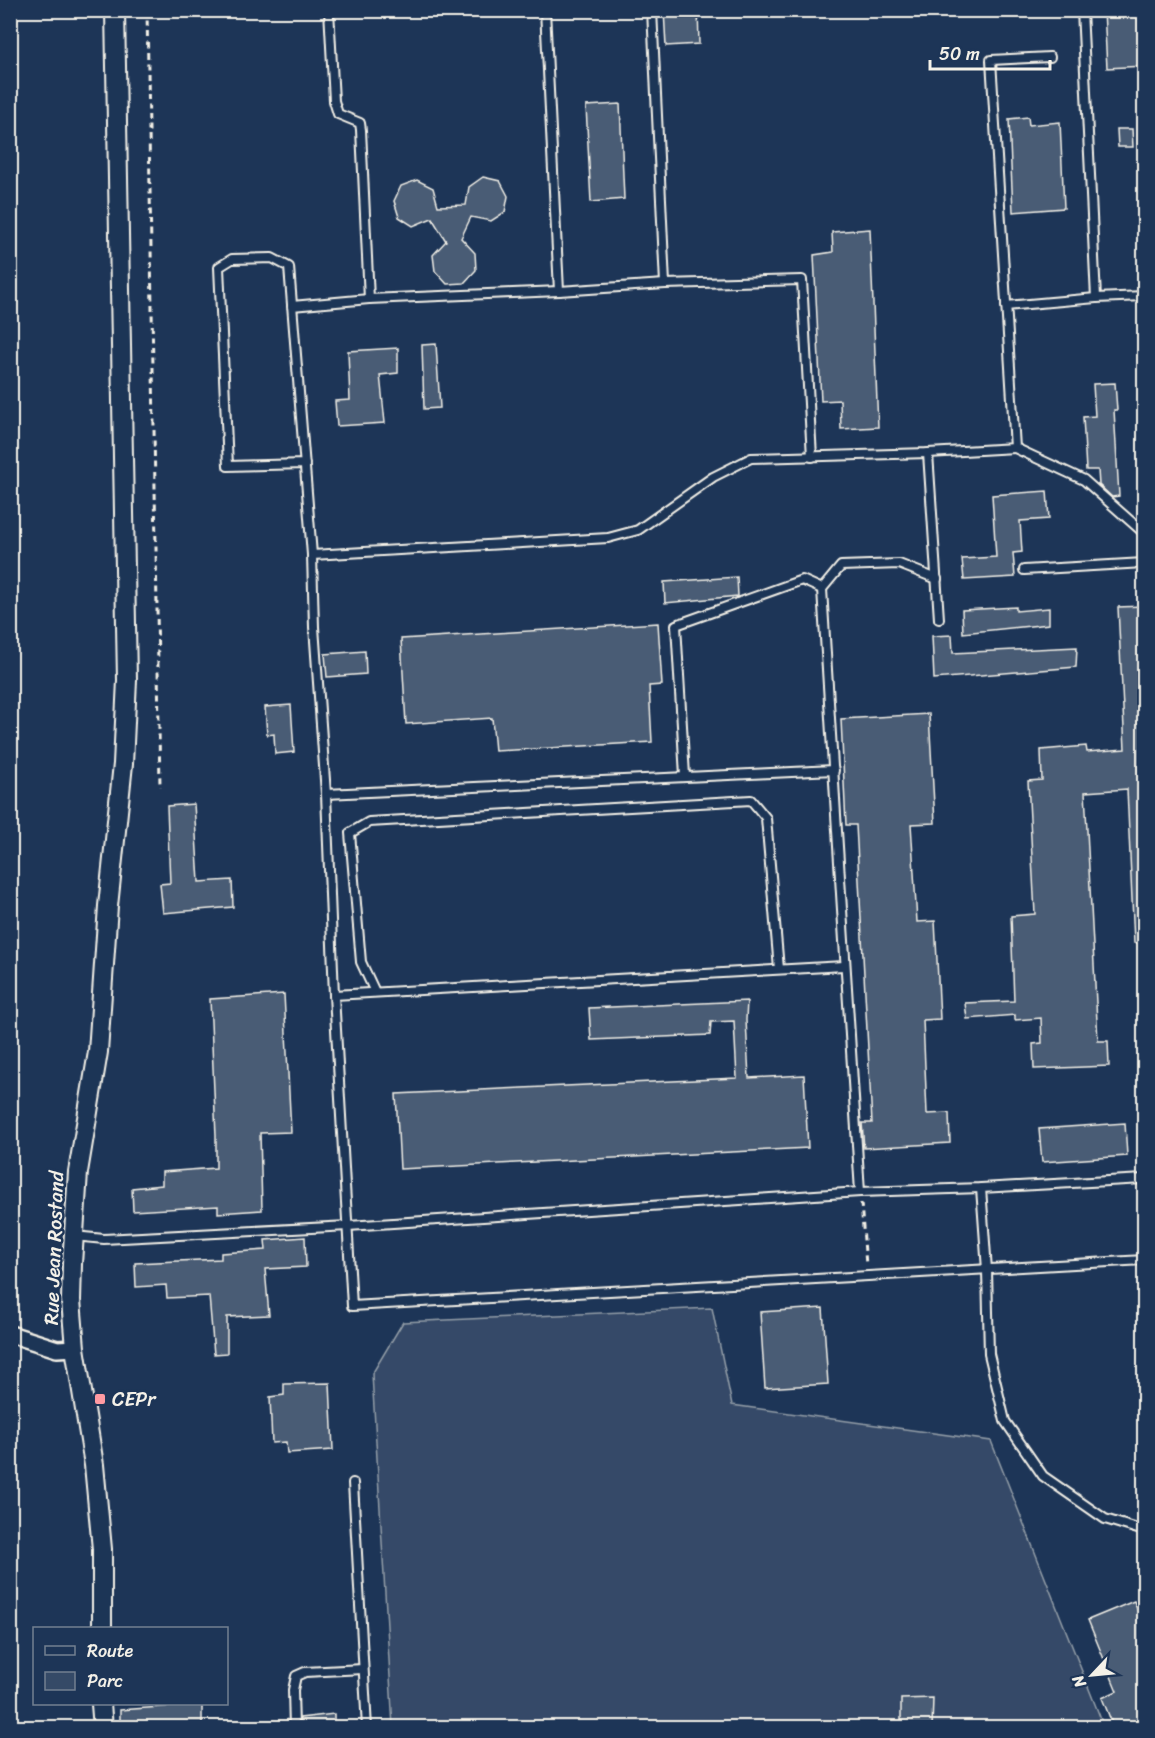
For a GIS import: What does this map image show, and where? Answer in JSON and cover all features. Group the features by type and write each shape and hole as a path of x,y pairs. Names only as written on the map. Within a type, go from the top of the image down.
{"street":[{"name":"Rue Jean Rostand","path":"102,1627 102,1549 94,1465 75,1348 71,1300 78,1172 98,1052 108,906 123,764 127,680 115,10"},
{"path":"10,1334 57,1349 75,1348"},
{"path":"101,1705 103,1728"}],"lane":[{"path":"329,10 335,108 338,114 360,123 361,130 369,299"},
{"path":"545,10 559,291"},
{"path":"652,10 665,284"},
{"path":"1082,10 1096,298"},
{"path":"1015,448 991,60 1050,57"},
{"path":"305,464 228,466 219,267 232,259 272,258 289,267 305,464 312,555 314,627 326,794 334,995 352,1306 1144,1260"},
{"path":"292,306 369,299 665,284 802,280 812,457"},
{"path":"1006,306 1144,296"},
{"path":"312,555 608,538 638,530 713,477 751,458 1015,448 1084,480 1144,533"},
{"path":"928,453 939,618"},
{"path":"1024,570 1144,563"},
{"path":"860,1192 822,589 841,566 899,564 937,579"},
{"path":"685,776 676,625 802,580 822,589"},
{"path":"326,794 834,770"},
{"path":"375,992 361,962 350,833 369,822 751,800 766,818 779,969"},
{"path":"334,995 844,966"},
{"path":"74,1236 104,1239 348,1226 860,1192 1144,1179"},
{"path":"981,1188 987,1270 989,1354 1005,1420 1043,1476 1105,1519 1144,1531"},
{"path":"353,1483 367,1728"},
{"path":"294,1728 293,1690 296,1676 305,1672 363,1669"}],"path":[{"path":"147,10 160,787"},
{"path":"860,1192 867,1276"}],"green space":[{"path":"712,1308 732,1405 991,1441 1104,1727 393,1727 372,1374 403,1322"}],"building":[{"path":"664,10 698,10 699,44 666,46"},
{"path":"1104,10 1144,10 1144,66 1107,68"},
{"path":"620,104 624,199 591,202 586,106"},
{"path":"1028,117 1029,125 1060,122 1064,208 1013,212 1009,119"},
{"path":"1117,129 1132,129 1133,147 1118,147"},
{"path":"483,177 500,181 508,196 505,212 491,221 471,217 461,238 475,253 476,270 464,283 447,284 435,271 433,255 446,241 432,218 413,226 399,217 394,201 401,186 417,180 433,188 438,206 466,205 469,187"},
{"path":"870,229 878,427 841,429 840,400 821,401 814,255 833,252 832,232"},
{"path":"436,344 440,408 424,409 422,345"},
{"path":"398,348 398,373 380,375 385,423 337,426 335,401 350,400 348,351"},
{"path":"1115,383 1117,410 1114,410 1119,496 1112,497 1099,485 1098,470 1086,470 1083,417 1095,416 1093,384"},
{"path":"1047,491 1049,519 1020,521 1022,552 1013,553 1015,577 964,580 962,559 996,557 992,495"},
{"path":"737,577 738,596 665,603 664,582"},
{"path":"1144,606 1144,943 1134,943 1127,789 1085,792 1098,1041 1108,1041 1109,1066 1034,1069 1033,1044 1042,1043 1041,1018 1015,1020 1015,1015 967,1019 965,1003 1014,1001 1011,916 1035,914 1028,781 1042,780 1041,750 1086,746 1087,752 1125,749 1118,607"},
{"path":"1016,607 1016,611 1049,608 1049,624 963,633 962,610"},
{"path":"658,623 662,685 649,686 652,742 495,751 492,718 406,724 401,639"},
{"path":"952,635 953,653 1077,647 1076,667 934,679 932,636"},
{"path":"365,651 366,674 327,677 325,654"},
{"path":"291,705 294,752 275,754 274,734 267,735 265,707"},
{"path":"929,714 935,823 911,824 917,922 935,921 940,1019 923,1020 927,1114 949,1113 950,1143 864,1148 862,1123 872,1123 856,825 846,825 841,719"},
{"path":"194,804 199,882 232,880 233,907 163,913 160,884 170,883 167,806"},
{"path":"284,994 291,1132 260,1133 262,1210 218,1213 218,1206 133,1211 132,1188 162,1185 162,1172 216,1168 210,999"},
{"path":"747,1001 749,1078 804,1075 808,1148 400,1169 396,1094 737,1078 734,1021 711,1022 710,1035 591,1040 589,1008"},
{"path":"1125,1123 1127,1156 1042,1162 1039,1129"},
{"path":"305,1237 306,1267 265,1269 269,1315 227,1317 227,1353 214,1354 209,1296 167,1298 166,1285 136,1287 135,1263 221,1259 221,1253 266,1250 265,1240"},
{"path":"823,1308 828,1384 765,1388 760,1312"},
{"path":"330,1383 333,1450 287,1453 286,1442 272,1443 270,1397 284,1395 284,1384"},
{"path":"1134,1601 1144,1627 1144,1728 1114,1728 1102,1698 1117,1691 1088,1620"},
{"path":"933,1698 932,1728 901,1728 901,1699"},
{"path":"202,1705 202,1728 120,1728 120,1710"},
{"path":"334,1714 334,1728 300,1728 300,1718"}],"place":[{"name":"CEPr","path":"100,1399"}]}
